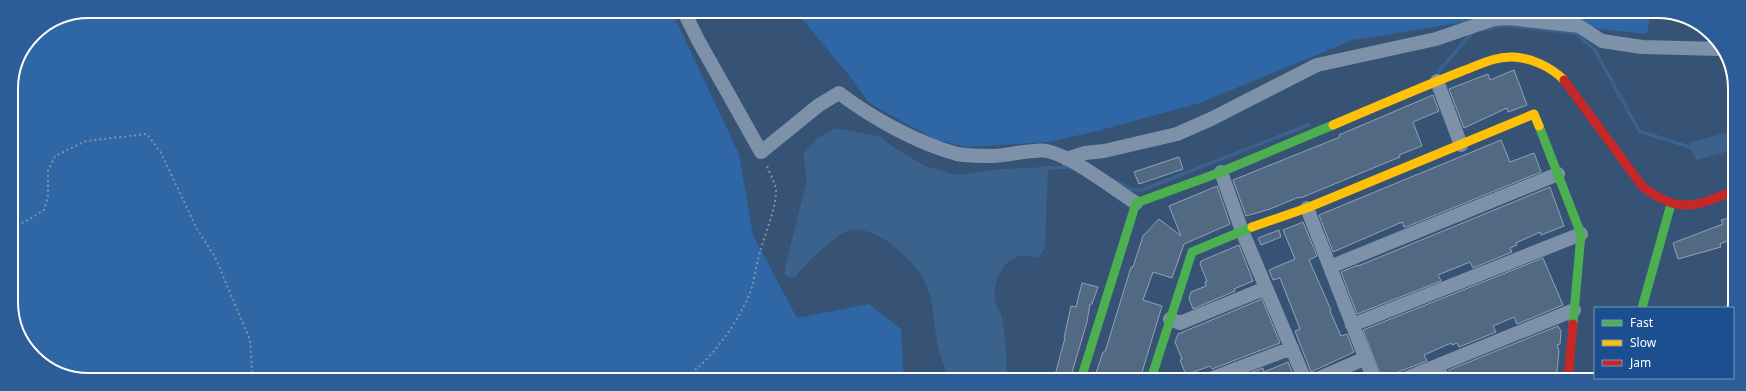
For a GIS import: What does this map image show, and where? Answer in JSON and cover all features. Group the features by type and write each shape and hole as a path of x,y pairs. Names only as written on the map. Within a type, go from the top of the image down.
{"street":[{"path":"687,18 760,152 819,105 839,93 859,108 930,146 958,154 994,156 1046,150 1067,159 1136,203"},
{"path":"1067,159 1085,153 1104,151 1177,134 1211,119 1317,65 1436,39 1494,19 1510,18 1579,26 1602,41 1642,47 1714,48"},
{"path":"1136,203 1221,172 1437,81 1497,58 1512,57 1528,59 1540,63 1553,70 1564,80 1642,186 1658,200 1671,204 1692,206 1702,204 1728,193"},
{"path":"1437,81 1461,145"},
{"path":"1153,373 1192,252 1242,231 1306,208 1534,114 1581,234 1569,373"},
{"path":"1221,172 1242,231 1302,373"},
{"path":"1330,267 1558,174"},
{"path":"1083,373 1136,203"},
{"path":"1642,307 1671,204"},
{"path":"1306,208 1371,373"},
{"path":"1352,325 1581,234"},
{"path":"1170,319 1180,323 1266,288"},
{"path":"1420,373 1574,310"},
{"path":"1228,373 1292,348"},
{"path":"1331,373 1366,358"},
{"path":"1438,366 1440,373"}],"path":[{"path":"18,224 25,222 44,210 48,196 48,171 54,156 86,141 147,134 161,152 197,229 215,257 250,340 252,373"},
{"path":"692,373 711,355 740,315 750,292 756,262 775,200 776,188 760,152"}],"shaded area":[{"path":"84,18 675,18 739,154 753,235 797,318 869,304 901,329 904,373 75,372 58,366 39,352 23,329 19,316 18,84 20,71 28,53 42,36 62,23"},
{"path":"801,18 1490,18 1353,40 1200,103 1097,131 1049,142 967,147 936,140 869,103 848,74"},
{"path":"1568,18 1650,18 1647,34 1599,29"},
{"path":"835,128 879,136 893,147 925,166 956,175 998,169 1048,167 1045,249 1038,258 1020,256 1008,262 1003,267 995,287 995,301 1001,316 1004,333 1007,373 946,373 938,347 933,309 923,278 906,257 896,248 884,239 872,233 861,230 850,230 836,237 805,266 795,278 785,275 785,267 807,180 803,154 818,138"},
{"path":"1728,132 1728,151 1696,160 1691,150 1690,142"}],"building":[{"path":"1514,70 1527,105 1508,112 1507,108 1464,128 1449,89 1488,74 1490,80"},
{"path":"1433,95 1439,111 1413,122 1422,146 1399,155 1400,157 1303,197 1299,197 1270,209 1246,216 1233,180 1340,137 1339,135"},
{"path":"1501,140 1510,162 1534,153 1541,172 1406,227 1404,227 1402,222 1333,252 1319,215"},
{"path":"1179,157 1183,169 1139,184 1134,172"},
{"path":"1217,186 1230,224 1184,244 1172,278 1153,272 1143,300 1162,306 1142,373 1096,373 1103,352 1105,352 1131,267 1133,267 1143,236 1159,219 1181,236 1169,206"},
{"path":"1550,187 1564,226 1541,235 1540,232 1516,243 1517,245 1510,248 1512,252 1473,268 1470,262 1438,275 1441,281 1357,314 1341,272"},
{"path":"1728,218 1728,241 1720,244 1721,247 1678,259 1673,243 1723,224 1721,220"},
{"path":"1303,222 1317,256 1309,260 1341,336 1347,334 1354,352 1311,372 1295,331 1300,329 1280,278 1273,280 1269,270 1295,259 1283,230"},
{"path":"1279,230 1281,237 1261,245 1258,238"},
{"path":"1239,245 1253,281 1234,289 1235,291 1193,309 1189,299 1191,292 1206,286 1205,282 1207,281 1200,264 1201,261"},
{"path":"1543,258 1563,305 1517,324 1514,317 1493,326 1496,332 1459,347 1457,343 1452,345 1451,343 1424,355 1427,361 1397,373 1379,373 1363,330"},
{"path":"1082,283 1098,287 1092,304 1090,304 1087,322 1072,373 1056,373 1065,338 1071,306 1076,307"},
{"path":"1262,299 1280,343 1212,369 1210,366 1191,373 1185,373 1180,360 1182,359 1175,342 1178,334"},
{"path":"1558,326 1561,331 1560,344 1557,345 1559,351 1557,372 1555,373 1450,373 1449,370"},
{"path":"1288,362 1293,373 1249,373 1263,368 1264,372"}],"waterway":[{"path":"1482,30 1503,25 1575,33 1595,50 1639,131 1693,148"},
{"path":"1438,72 1472,33"},
{"path":"1113,180 1133,190 1142,190 1308,125"},
{"path":"1042,168 1069,167"}],"traffic: fast":[{"path":"1083,373 1136,203 1221,172 1333,125"},
{"path":"1539,126 1581,234 1573,324"},
{"path":"1642,307 1671,204"},
{"path":"1153,373 1192,252 1252,227"}],"traffic: slow":[{"path":"1333,125 1444,78 1499,58 1513,57 1534,61 1547,67 1564,80"},
{"path":"1252,227 1307,208 1534,114 1539,126"}],"traffic: jam":[{"path":"1564,80 1642,186 1654,195 1666,201 1686,205 1708,201 1728,193"},
{"path":"1569,373 1573,324"}]}
